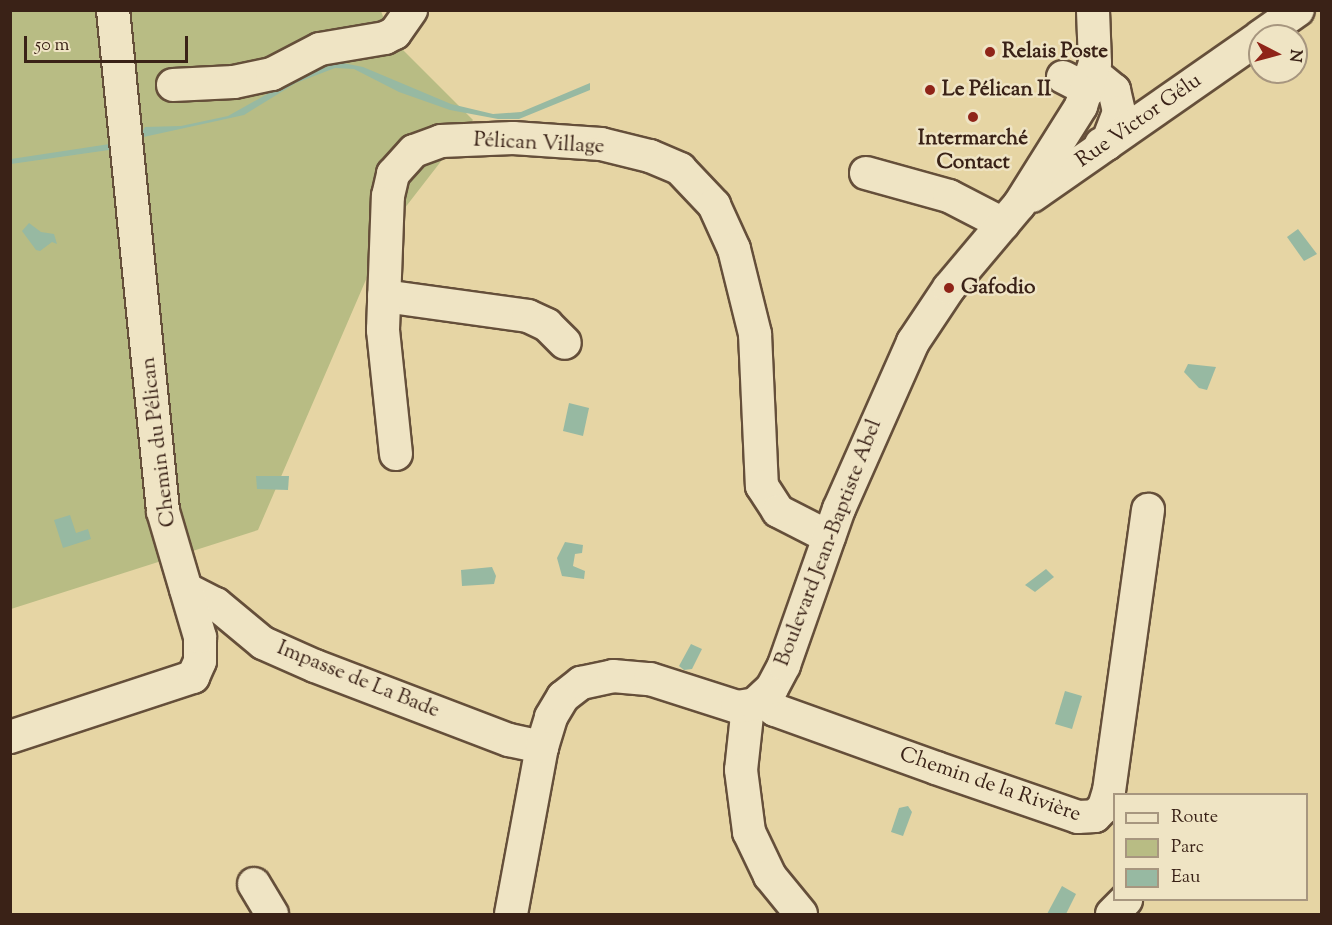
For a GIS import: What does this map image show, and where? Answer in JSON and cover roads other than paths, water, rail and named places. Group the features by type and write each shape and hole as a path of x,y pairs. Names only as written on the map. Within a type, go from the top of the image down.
{"street":[{"name":"Chemin du Pélican","path":"10,737 193,677 198,672 202,646 163,511 113,10"},
{"path":"173,85 234,82 272,74 320,49 395,33 411,10"},
{"path":"1093,10 1082,87 1083,132 1093,142 1107,144"},
{"name":"Rue Victor Gélu","path":"1278,24 1298,10"},
{"name":"Rue Victor Gélu","path":"1011,214 1248,45"},
{"name":"Boulevard Jean-Baptiste Abel","path":"755,703 784,665 828,537 878,414 913,342 949,288 1011,214 1082,87"},
{"name":"Pélican Village","path":"396,454 383,330 389,186 399,165 425,146 481,138 577,141 650,156 680,169 702,189 725,227 751,308 758,361 762,486 778,511 828,537"},
{"path":"866,173 954,186 1011,214"},
{"path":"384,296 528,316 547,324 565,343"},
{"name":"Chemin de la Rivière","path":"755,703 1060,812 1089,819 1108,816 1109,790 1148,510"},
{"name":"Impasse de La Bade","path":"186,589 216,604 263,643 315,666 509,740 542,747"},
{"path":"511,915 542,747 551,717 563,697 581,683 603,677 644,678 728,705 755,703 741,770 749,832 770,876 801,915"},
{"path":"254,884 272,915"},
{"path":"1112,915 1125,901"}],"water":[{"path":"338,62 363,67 451,104 493,114 521,112 590,83 590,90 519,119 498,119 450,110 399,92 354,69 335,68 296,83 244,115 139,138 145,127 181,126 228,116 285,84"},
{"path":"123,142 123,148 11,164 11,159"},
{"path":"29,223 41,232 54,234 57,244 52,242 40,251 36,250 22,231"},
{"path":"1298,229 1317,254 1304,261 1287,237"},
{"path":"1188,364 1216,367 1207,390 1199,388 1184,372"},
{"path":"569,403 589,408 583,436 563,431"},
{"path":"256,476 289,476 288,490 257,489"},
{"path":"70,515 76,533 88,529 91,539 63,548 54,520"},
{"path":"565,542 583,545 582,553 575,554 573,566 585,571 584,579 562,576 557,558"},
{"path":"492,567 496,576 494,584 462,586 461,570"},
{"path":"1046,569 1054,577 1035,592 1025,585"},
{"path":"691,644 702,649 692,669 684,670 679,666"},
{"path":"1065,691 1082,696 1072,729 1055,724"},
{"path":"908,806 912,812 903,836 891,832 899,808"},
{"path":"1062,886 1076,894 1066,914 1047,914"}],"place":[{"name":"Relais Poste","path":"990,52"},
{"name":"Le Pélican II","path":"930,90"},
{"name":"Intermarché Contact","path":"973,117"},
{"name":"Gafodio","path":"949,288"}]}
